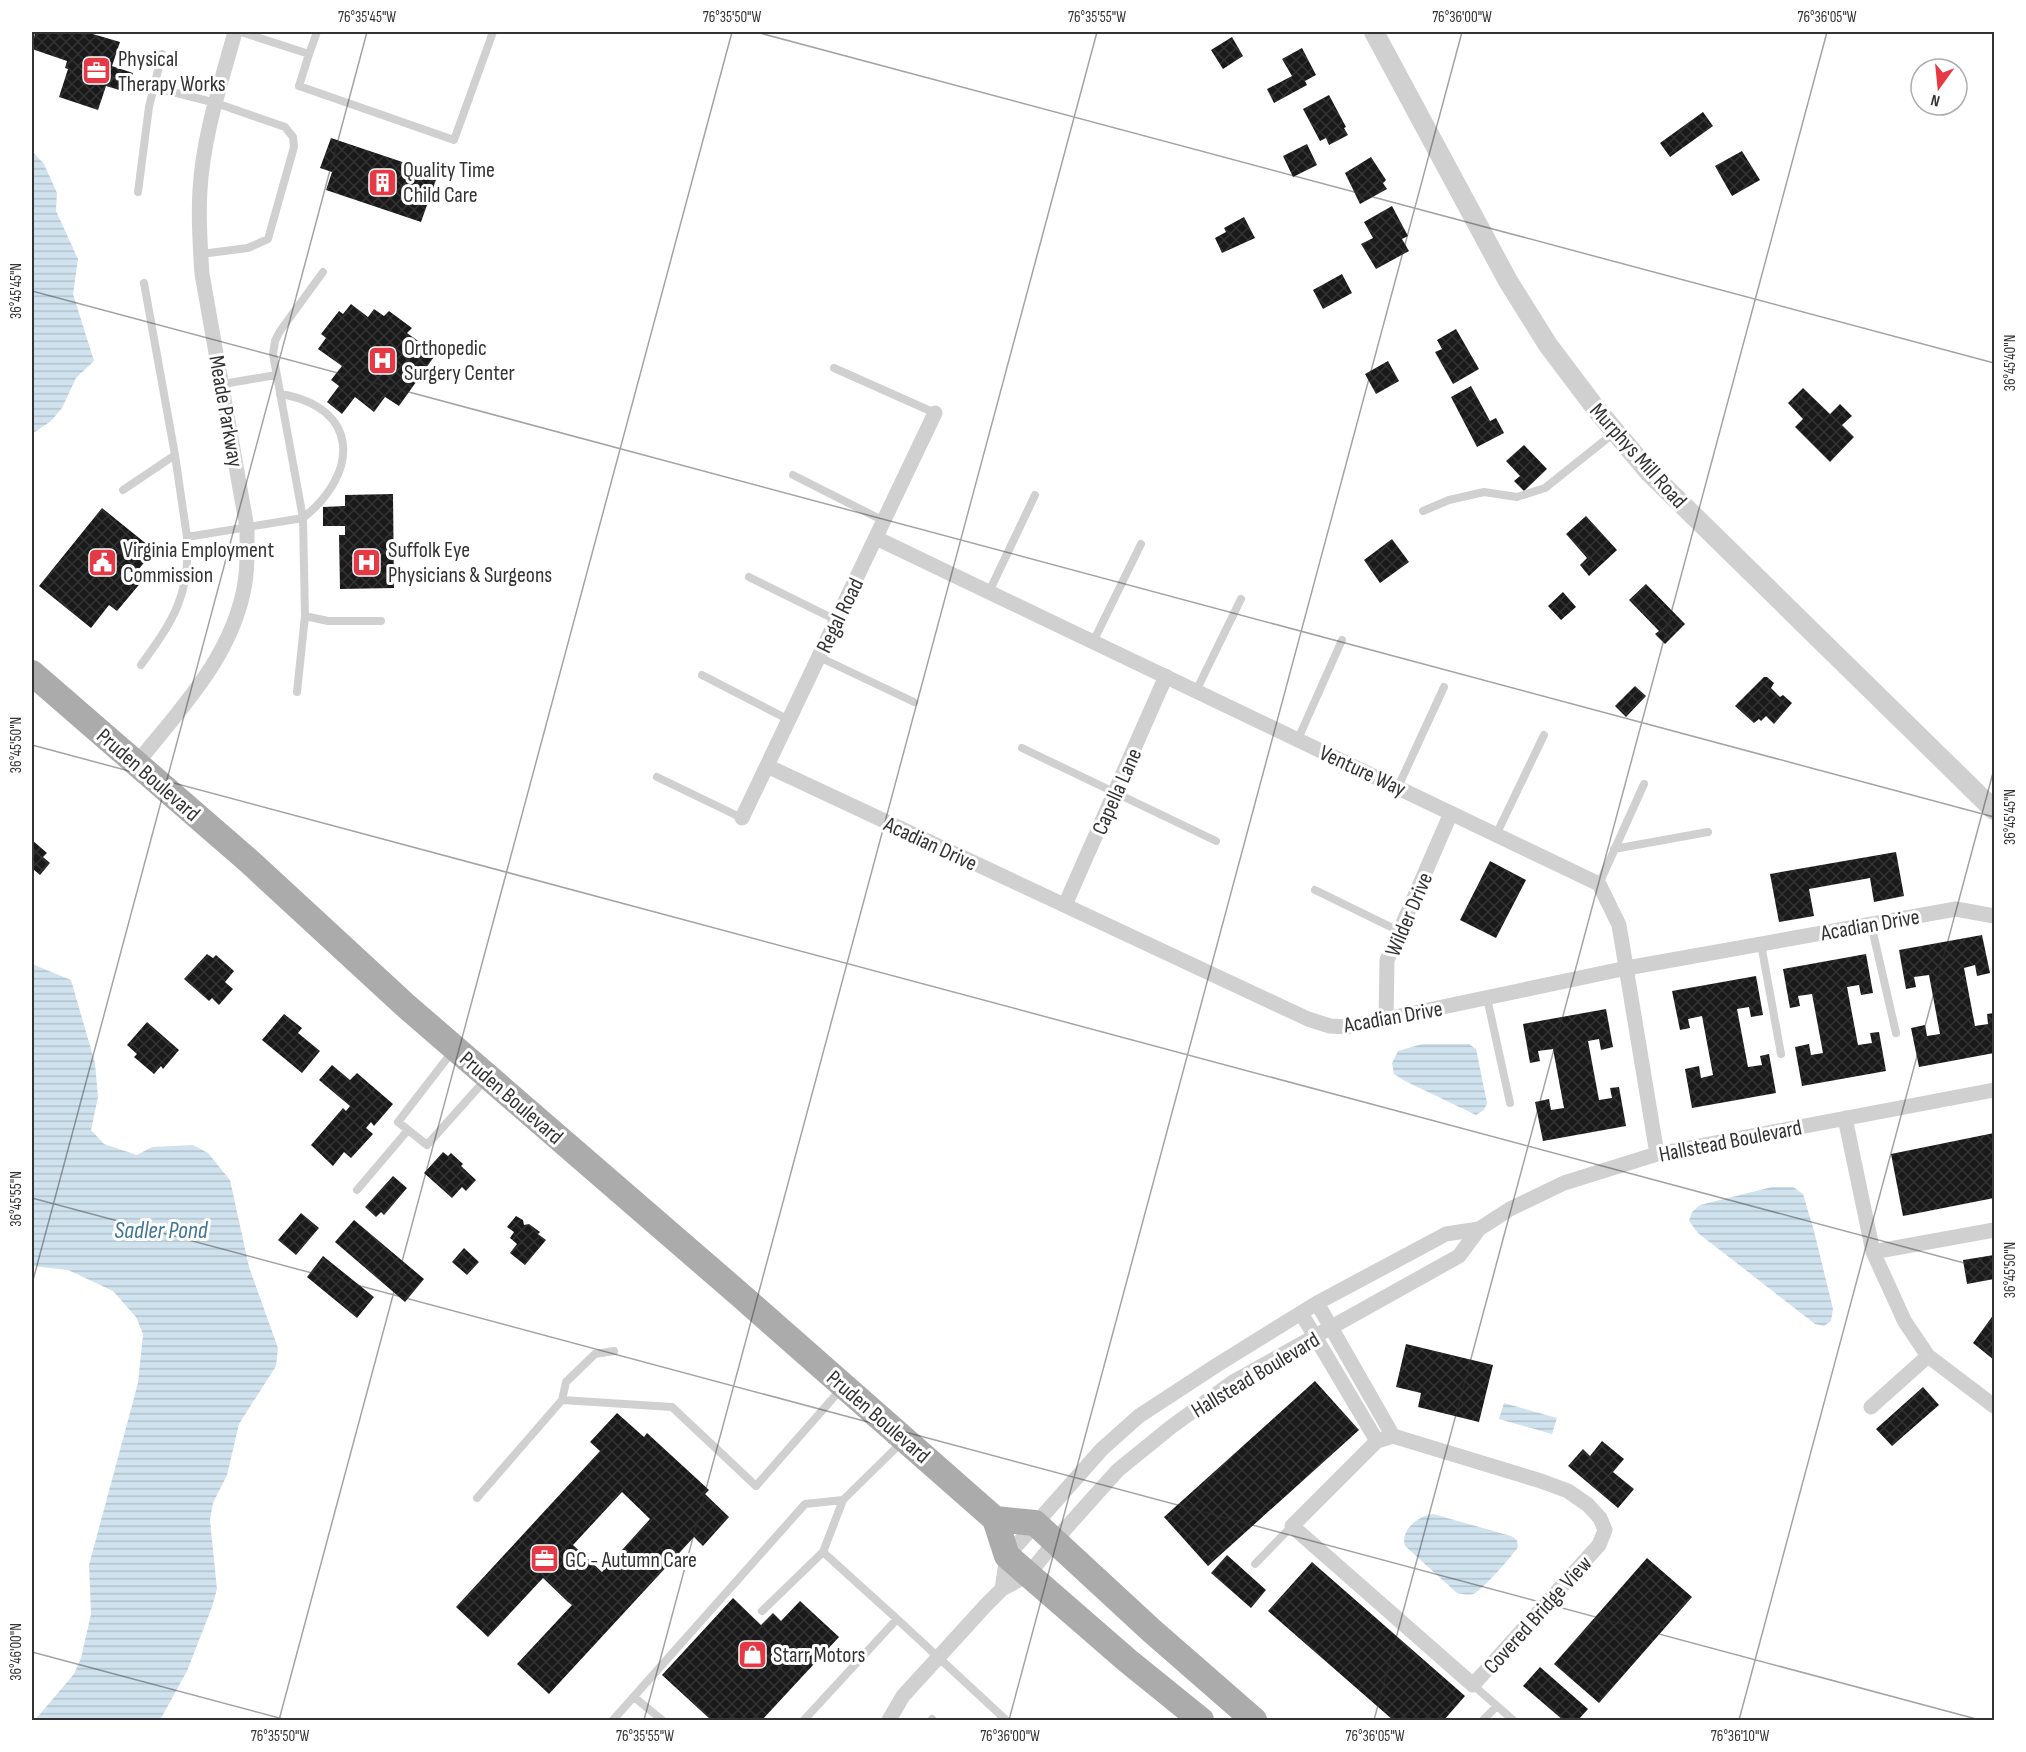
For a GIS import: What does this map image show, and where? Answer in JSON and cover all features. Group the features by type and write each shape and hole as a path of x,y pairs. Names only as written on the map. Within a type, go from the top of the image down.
{"main road":[{"name":"Pruden Boulevard","path":"32,673 250,862 396,997 995,1519"},
{"path":"1201,1720 1128,1661 1007,1556 995,1519 1035,1523 1152,1631 1254,1720"}],"street":[{"name":"Meade Parkway","path":"136,763 214,665 229,637 240,607 245,583 248,559 247,528 202,274 199,231 200,189 205,147 235,32"},
{"name":"Murphys Mill Road","path":"1374,32 1508,281 1548,345 1615,432 1649,472 1995,810"},
{"name":"Regal Road","path":"742,818 935,413"},
{"name":"Venture Way","path":"876,538 1599,884"},
{"name":"Capella Lane","path":"1065,905 1166,676"},
{"name":"Acadian Drive","path":"767,766 1308,1019 1330,1026 1348,1027 1627,968 1956,909 1995,916"},
{"name":"Wilder Drive","path":"1386,1019 1387,960 1451,813"},
{"path":"1599,884 1619,925 1657,1154"},
{"name":"Hallstead Boulevard","path":"1028,1575 1118,1470 1171,1426 1233,1382 1458,1256 1479,1229 1510,1209 1564,1183 1657,1154 1995,1090"},
{"path":"1845,1118 1873,1252 1905,1322 1928,1356 1995,1406"},
{"name":"Hallstead Boulevard","path":"1007,1556 1102,1449 1139,1416 1317,1303 1446,1234 1479,1229"},
{"path":"1873,1252 1995,1230"},
{"path":"1292,1526 1377,1441 1393,1436 1317,1303"},
{"path":"1301,1313 1377,1441"},
{"path":"1871,1407 1928,1356"},
{"name":"Covered Bridge View","path":"1292,1526 1473,1684 1599,1545 1605,1530 1600,1518 1588,1504 1568,1491 1393,1436"},
{"path":"1002,1589 1007,1556"},
{"path":"889,1720 903,1696 1002,1589 1028,1575"}],"lane":[{"path":"241,32 309,54"},
{"path":"317,32 299,86 454,140 493,32"},
{"path":"138,192 149,107 162,54"},
{"path":"153,87 216,103 285,127 293,137 294,147 268,239 248,248 201,254"},
{"path":"297,692 305,616 303,518 273,354 275,341 323,272"},
{"path":"141,665 165,632 182,598 188,559 175,455 144,282"},
{"path":"834,368 935,413"},
{"path":"223,384 276,375"},
{"path":"187,537 303,518 315,508 334,485 342,470 345,453 338,426 326,414 298,397 280,394"},
{"path":"1423,511 1449,500 1484,492 1517,497 1545,488 1615,432"},
{"path":"123,489 175,455"},
{"path":"793,475 884,521"},
{"path":"989,592 1035,495"},
{"path":"1094,642 1141,544"},
{"path":"749,577 837,620"},
{"path":"1196,691 1240,599"},
{"path":"305,616 328,621 381,621"},
{"path":"1298,740 1342,640"},
{"path":"819,657 914,702"},
{"path":"702,675 789,720"},
{"path":"1398,787 1444,687"},
{"path":"1496,835 1544,735"},
{"path":"1022,748 1216,840"},
{"path":"657,777 742,818"},
{"path":"1599,884 1644,784"},
{"path":"1614,849 1708,832"},
{"path":"1315,890 1399,931"},
{"path":"1871,924 1896,1033"},
{"path":"1761,944 1781,1054"},
{"path":"1487,998 1510,1103"},
{"path":"455,1048 398,1122 427,1145 488,1077"},
{"path":"357,1190 408,1130"},
{"path":"477,1498 562,1400 566,1382 595,1354 614,1351"},
{"path":"562,1400 672,1407 756,1486 844,1386"},
{"path":"762,1611 823,1552 843,1500 905,1439"},
{"path":"613,1720 805,1504 843,1500"},
{"path":"1255,1564 1292,1526"},
{"path":"823,1552 1006,1720"},
{"path":"804,1720 897,1620"},
{"path":"1473,1684 1514,1720"},
{"path":"634,1697 662,1720"},
{"path":"1484,1720 1497,1706"}],"water":[{"path":"32,151 44,164 57,193 56,211 78,259 73,294 94,361 76,378 62,408 51,421 32,434"},
{"name":"Sadler Pond","path":"32,964 71,980 95,1063 98,1097 91,1130 104,1144 137,1155 152,1147 193,1145 208,1153 230,1180 249,1267 278,1348 276,1366 239,1424 227,1475 213,1503 210,1520 217,1589 212,1607 187,1671 160,1720 35,1720 74,1674 81,1658 91,1614 89,1565 138,1383 143,1334 136,1317 113,1291 68,1270 32,1266"},
{"path":"1422,1044 1469,1044 1476,1049 1487,1103 1484,1110 1476,1115 1394,1074 1392,1063 1398,1051"},
{"path":"1772,1187 1793,1187 1803,1194 1833,1309 1831,1321 1824,1326 1815,1324 1698,1233 1689,1221 1692,1212 1700,1205"},
{"path":"1504,1403 1557,1418 1552,1434 1499,1419"},
{"path":"1433,1514 1511,1536 1517,1540 1518,1547 1479,1590 1470,1594 1457,1593 1405,1546 1405,1535 1411,1525"}],"building":[{"name":"Physical Therapy Works","path":"35,32 86,32 120,42 112,66 133,73 126,92 106,86 98,110 59,97 68,69 65,68 67,61 32,49"},
{"path":"1232,37 1243,56 1223,69 1211,50"},
{"path":"1302,48 1316,75 1305,81 1307,85 1274,103 1267,89 1292,76 1282,59"},
{"path":"1329,95 1348,135 1329,145 1326,138 1320,141 1303,109"},
{"path":"1703,112 1713,126 1670,157 1660,143"},
{"name":"Quality Time Child Care","path":"331,138 438,174 421,222 326,190 332,172 320,168"},
{"path":"1307,144 1317,165 1293,177 1283,156"},
{"path":"1742,151 1760,180 1732,196 1715,166"},
{"path":"1371,157 1386,180 1383,183 1387,189 1360,204 1345,173"},
{"path":"1392,206 1408,236 1402,239 1409,251 1376,269 1361,244 1373,238 1364,222"},
{"path":"1244,217 1255,238 1222,253 1215,238 1226,232 1224,228"},
{"path":"1342,274 1352,293 1323,309 1313,290"},
{"name":"Orthopedic Surgery Center","path":"351,304 368,317 374,309 384,316 389,311 412,328 407,333 436,354 399,406 385,397 374,412 355,397 342,414 327,402 339,386 331,380 342,366 318,349 326,338 321,334 339,311 343,314"},
{"path":"1456,329 1479,369 1453,384 1435,352 1442,349 1437,340"},
{"path":"1388,361 1399,381 1376,394 1365,374"},
{"path":"1471,386 1490,421 1496,418 1504,433 1477,447 1451,397"},
{"path":"1803,388 1830,414 1840,404 1852,416 1842,425 1854,437 1830,462 1795,427 1803,419 1788,403"},
{"path":"1524,445 1547,469 1524,491 1514,481 1520,476 1506,461"},
{"name":"Suffolk Eye Physicians & Surgeons","path":"393,494 394,588 340,589 339,535 345,535 345,526 323,526 323,507 345,506 345,495"},
{"name":"Virginia Employment Commission","path":"102,508 154,550 135,574 143,580 117,611 109,605 91,628 39,586"},
{"path":"1586,516 1617,550 1589,576 1580,565 1587,558 1566,534"},
{"path":"1392,539 1409,562 1380,583 1364,560"},
{"path":"1646,584 1685,624 1665,644 1655,634 1659,631 1629,600"},
{"path":"1563,592 1576,607 1561,620 1548,606"},
{"path":"1764,677 1774,683 1771,688 1780,697 1783,695 1792,703 1774,724 1766,716 1754,723 1735,706"},
{"path":"1635,686 1646,696 1626,717 1615,706"},
{"path":"32,840 47,853 43,857 50,863 40,875 33,869 32,871"},
{"path":"1896,852 1904,896 1874,902 1870,878 1809,889 1814,916 1779,922 1770,874"},
{"path":"1490,861 1526,880 1496,938 1460,920"},
{"path":"1982,935 1990,973 1977,976 1975,965 1964,968 1975,1026 1988,1024 1987,1014 1994,1013 1994,1053 1919,1067 1911,1028 1925,1025 1927,1036 1940,1034 1929,975 1914,977 1916,987 1906,989 1899,950"},
{"path":"207,954 213,958 216,955 234,971 225,982 233,989 219,1005 212,998 209,1001 184,979"},
{"path":"1866,954 1873,993 1861,995 1859,985 1847,987 1858,1045 1872,1043 1870,1033 1879,1032 1886,1071 1802,1086 1795,1047 1809,1044 1811,1055 1823,1053 1812,994 1798,996 1800,1006 1790,1008 1783,969"},
{"path":"1756,976 1763,1015 1751,1017 1749,1007 1737,1009 1748,1067 1762,1065 1760,1056 1769,1054 1776,1093 1692,1108 1685,1069 1699,1066 1701,1078 1713,1075 1702,1016 1688,1019 1690,1028 1680,1030 1672,991"},
{"path":"1606,1009 1613,1047 1601,1050 1599,1039 1588,1041 1599,1100 1612,1098 1610,1088 1619,1087 1626,1126 1543,1141 1535,1102 1549,1099 1551,1110 1564,1108 1553,1049 1538,1051 1540,1061 1530,1063 1523,1024"},
{"path":"284,1014 302,1028 298,1033 320,1051 302,1073 262,1040"},
{"path":"147,1022 179,1050 163,1069 161,1066 154,1074 134,1057 137,1054 127,1045"},
{"path":"332,1065 350,1080 357,1073 393,1104 374,1126 371,1122 366,1128 373,1134 351,1158 344,1152 333,1166 311,1145 343,1108 346,1111 350,1106 319,1080"},
{"path":"1994,1133 1994,1198 1903,1216 1891,1154"},
{"path":"443,1152 448,1156 451,1153 476,1180 466,1191 462,1187 452,1198 424,1173"},
{"path":"393,1176 407,1188 384,1215 381,1212 376,1217 365,1207"},
{"path":"301,1213 319,1228 296,1255 278,1240"},
{"path":"516,1216 523,1220 524,1225 529,1224 540,1232 538,1234 546,1240 525,1265 510,1253 517,1244 510,1238 514,1232 507,1227"},
{"path":"354,1220 424,1279 405,1302 335,1242"},
{"path":"464,1248 479,1262 467,1275 452,1262"},
{"path":"1994,1255 1994,1279 1967,1284 1963,1260"},
{"path":"323,1256 374,1297 357,1318 307,1277"},
{"path":"1994,1314 1994,1360 1973,1343"},
{"path":"1406,1344 1493,1365 1479,1422 1418,1407 1421,1393 1396,1387"},
{"path":"1315,1381 1359,1430 1208,1566 1164,1517"},
{"path":"1923,1387 1939,1405 1892,1446 1876,1429"},
{"name":"GC - Autumn Care","path":"617,1413 644,1437 647,1433 709,1490 705,1494 729,1517 703,1546 694,1537 549,1694 517,1664 572,1605 543,1578 488,1637 456,1607 600,1451 590,1442","holes":["622,1492 650,1519 602,1572 573,1545"]},
{"path":"1602,1441 1624,1459 1613,1472 1634,1489 1618,1508 1568,1466 1583,1449 1590,1456"},
{"path":"1227,1555 1266,1590 1251,1608 1211,1573"},
{"path":"1647,1558 1692,1597 1599,1703 1554,1664"},
{"path":"1312,1562 1465,1696 1444,1720 1393,1720 1268,1611"},
{"name":"Starr Motors","path":"733,1598 761,1625 773,1613 781,1621 800,1601 839,1637 762,1720 711,1720 662,1675"},
{"path":"1540,1667 1588,1709 1578,1720 1563,1720 1523,1686"}],"place":[{"name":"Physical Therapy Works","path":"97,71"},
{"name":"Quality Time Child Care","path":"382,182"},
{"name":"Orthopedic Surgery Center","path":"383,360"},
{"name":"Virginia Employment Commission","path":"102,562"},
{"name":"Suffolk Eye Physicians & Surgeons","path":"367,562"},
{"name":"GC - Autumn Care","path":"544,1559"},
{"name":"Starr Motors","path":"752,1654"}]}
